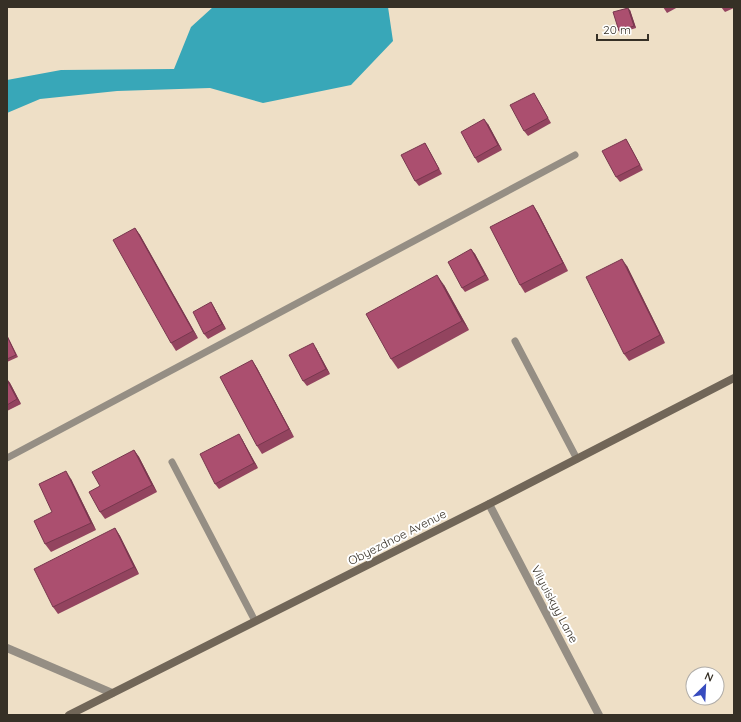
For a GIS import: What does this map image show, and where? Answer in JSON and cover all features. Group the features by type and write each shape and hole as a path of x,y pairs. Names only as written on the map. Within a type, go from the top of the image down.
{"main road":[{"name":"Obyezdnoe Avenue","path":"69,715 112,692 578,459 734,378"}],"street":[{"name":"Vilyuiskyy Lane","path":"489,504 600,715"},
{"path":"7,648 112,692"}],"lane":[{"path":"7,458 575,155"},
{"path":"515,341 578,459"},
{"path":"172,462 255,621"}],"water":[{"path":"213,7 388,7 393,41 351,85 263,103 210,88 117,91 40,99 7,113 7,80 61,70 174,69 191,27"}],"building":[{"path":"628,8 634,26 619,31 613,12"},
{"path":"534,93 548,118 524,131 510,105"},
{"path":"484,119 498,145 475,158 461,132"},
{"path":"626,139 640,165 616,177 602,151"},
{"path":"425,143 439,169 415,181 401,155"},
{"path":"533,205 563,263 520,285 490,227"},
{"path":"135,228 193,331 171,343 113,240"},
{"path":"471,249 485,275 462,288 448,262"},
{"path":"622,259 660,335 624,354 586,277"},
{"path":"437,275 462,321 391,359 366,314"},
{"path":"211,302 222,324 204,334 193,312"},
{"path":"7,336 16,355 7,359"},
{"path":"313,343 326,369 303,381 289,355"},
{"path":"252,360 289,429 257,446 220,377"},
{"path":"7,380 17,399 7,405"},
{"path":"239,434 254,463 215,484 200,454"},
{"path":"134,450 152,485 100,512 89,492 100,486 92,472"},
{"path":"66,471 91,523 45,544 34,521 52,512 39,484"},
{"path":"115,528 134,567 53,607 34,569"}]}
